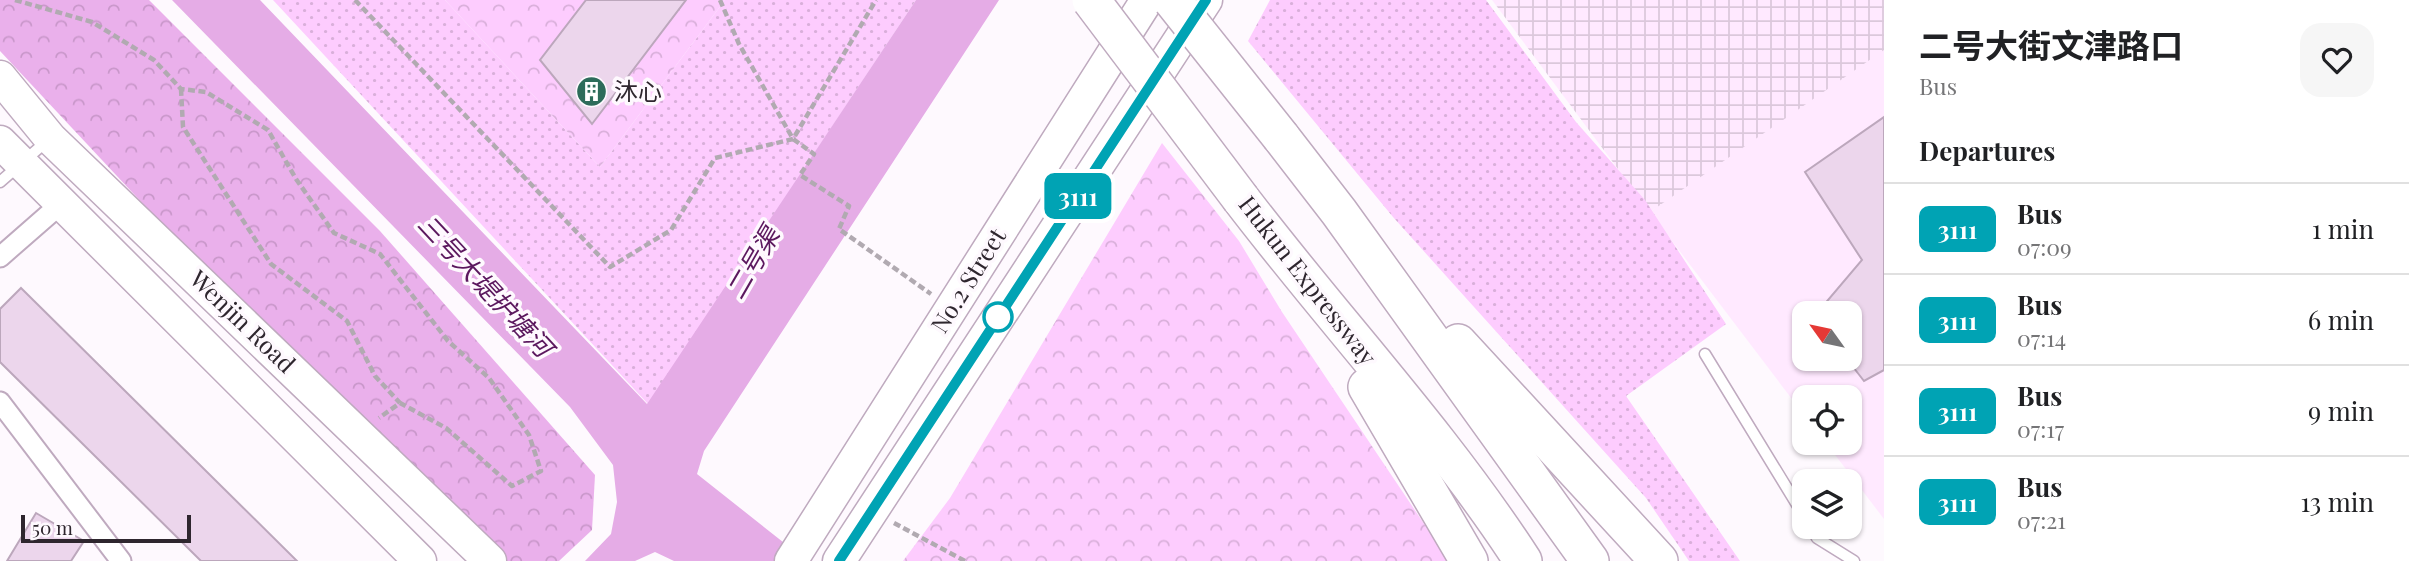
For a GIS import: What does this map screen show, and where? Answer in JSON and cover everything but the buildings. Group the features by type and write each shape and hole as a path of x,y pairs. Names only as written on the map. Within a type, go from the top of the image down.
{"highway":[{"name":"Hukun Expressway","path":"1091,0 1304,281 1483,499 1523,561"},
{"path":"1172,0 1339,212 1590,561"},
{"path":"1339,212 1659,561"},
{"path":"1304,281 1469,561"}],"main road":[{"name":"No.2 Street","path":"791,561 1147,0"},
{"name":"No.2 Street","path":"844,554 1206,0"},
{"name":"Wenjin Road","path":"0,77 50,138 490,561"},
{"name":"Wenjin Road","path":"7,163 64,202 420,561"}],"street":[{"path":"0,257 64,202"},
{"path":"0,402 121,561"}],"lane":[{"path":"7,163 50,138"},
{"path":"1704,354 1792,497"},
{"path":"1820,539 1854,561"}],"path":[{"path":"15,0 92,22 154,60 181,89 183,127 271,264 347,321 375,376 400,403 446,428 512,486 541,471 529,435 488,378 448,341 380,254 334,233 296,179 268,130 206,92 181,89"},
{"path":"355,0 610,267 671,230 715,158 793,139 876,0"},
{"path":"720,0 739,44 793,139 814,154 800,175 849,205 839,229 951,309"},
{"path":"375,421 400,403"},
{"path":"872,511 965,561"}],"shaded area":[{"path":"1492,0 1884,0 1884,50 1650,212"},
{"path":"1884,37 1884,519 1862,490 1862,469 1846,469 1835,455 1862,455 1862,385 1792,385 1792,399 1650,212"}],"green space":[{"path":"0,0 149,0 380,231 595,475 592,530 559,561 477,561 0,51"},
{"path":"273,0 445,0 600,167 725,0 916,0 648,404"},
{"path":"445,0 725,0 600,167"},
{"path":"1270,0 1486,0 1576,122 1645,200 1726,324 1626,396 1740,561 1689,561 1646,498 1393,217 1248,41"},
{"path":"1162,143 1239,241 1282,312 1449,561 903,561 950,498"}],"water":[{"path":"172,0 260,0 647,404 916,0 999,0 704,451 697,474 807,561 674,561 655,552 635,561 585,561 611,534 617,502 613,465 570,407"}],"bus line":[{"name":"3111","path":"839,561 1206,0"}],"place":[{"name":"沐心","path":"591,92"}],"water label":[{"name":"二号渠","path":"753,263"},
{"name":"三号大堤护塘河","path":"485,286"}]}
